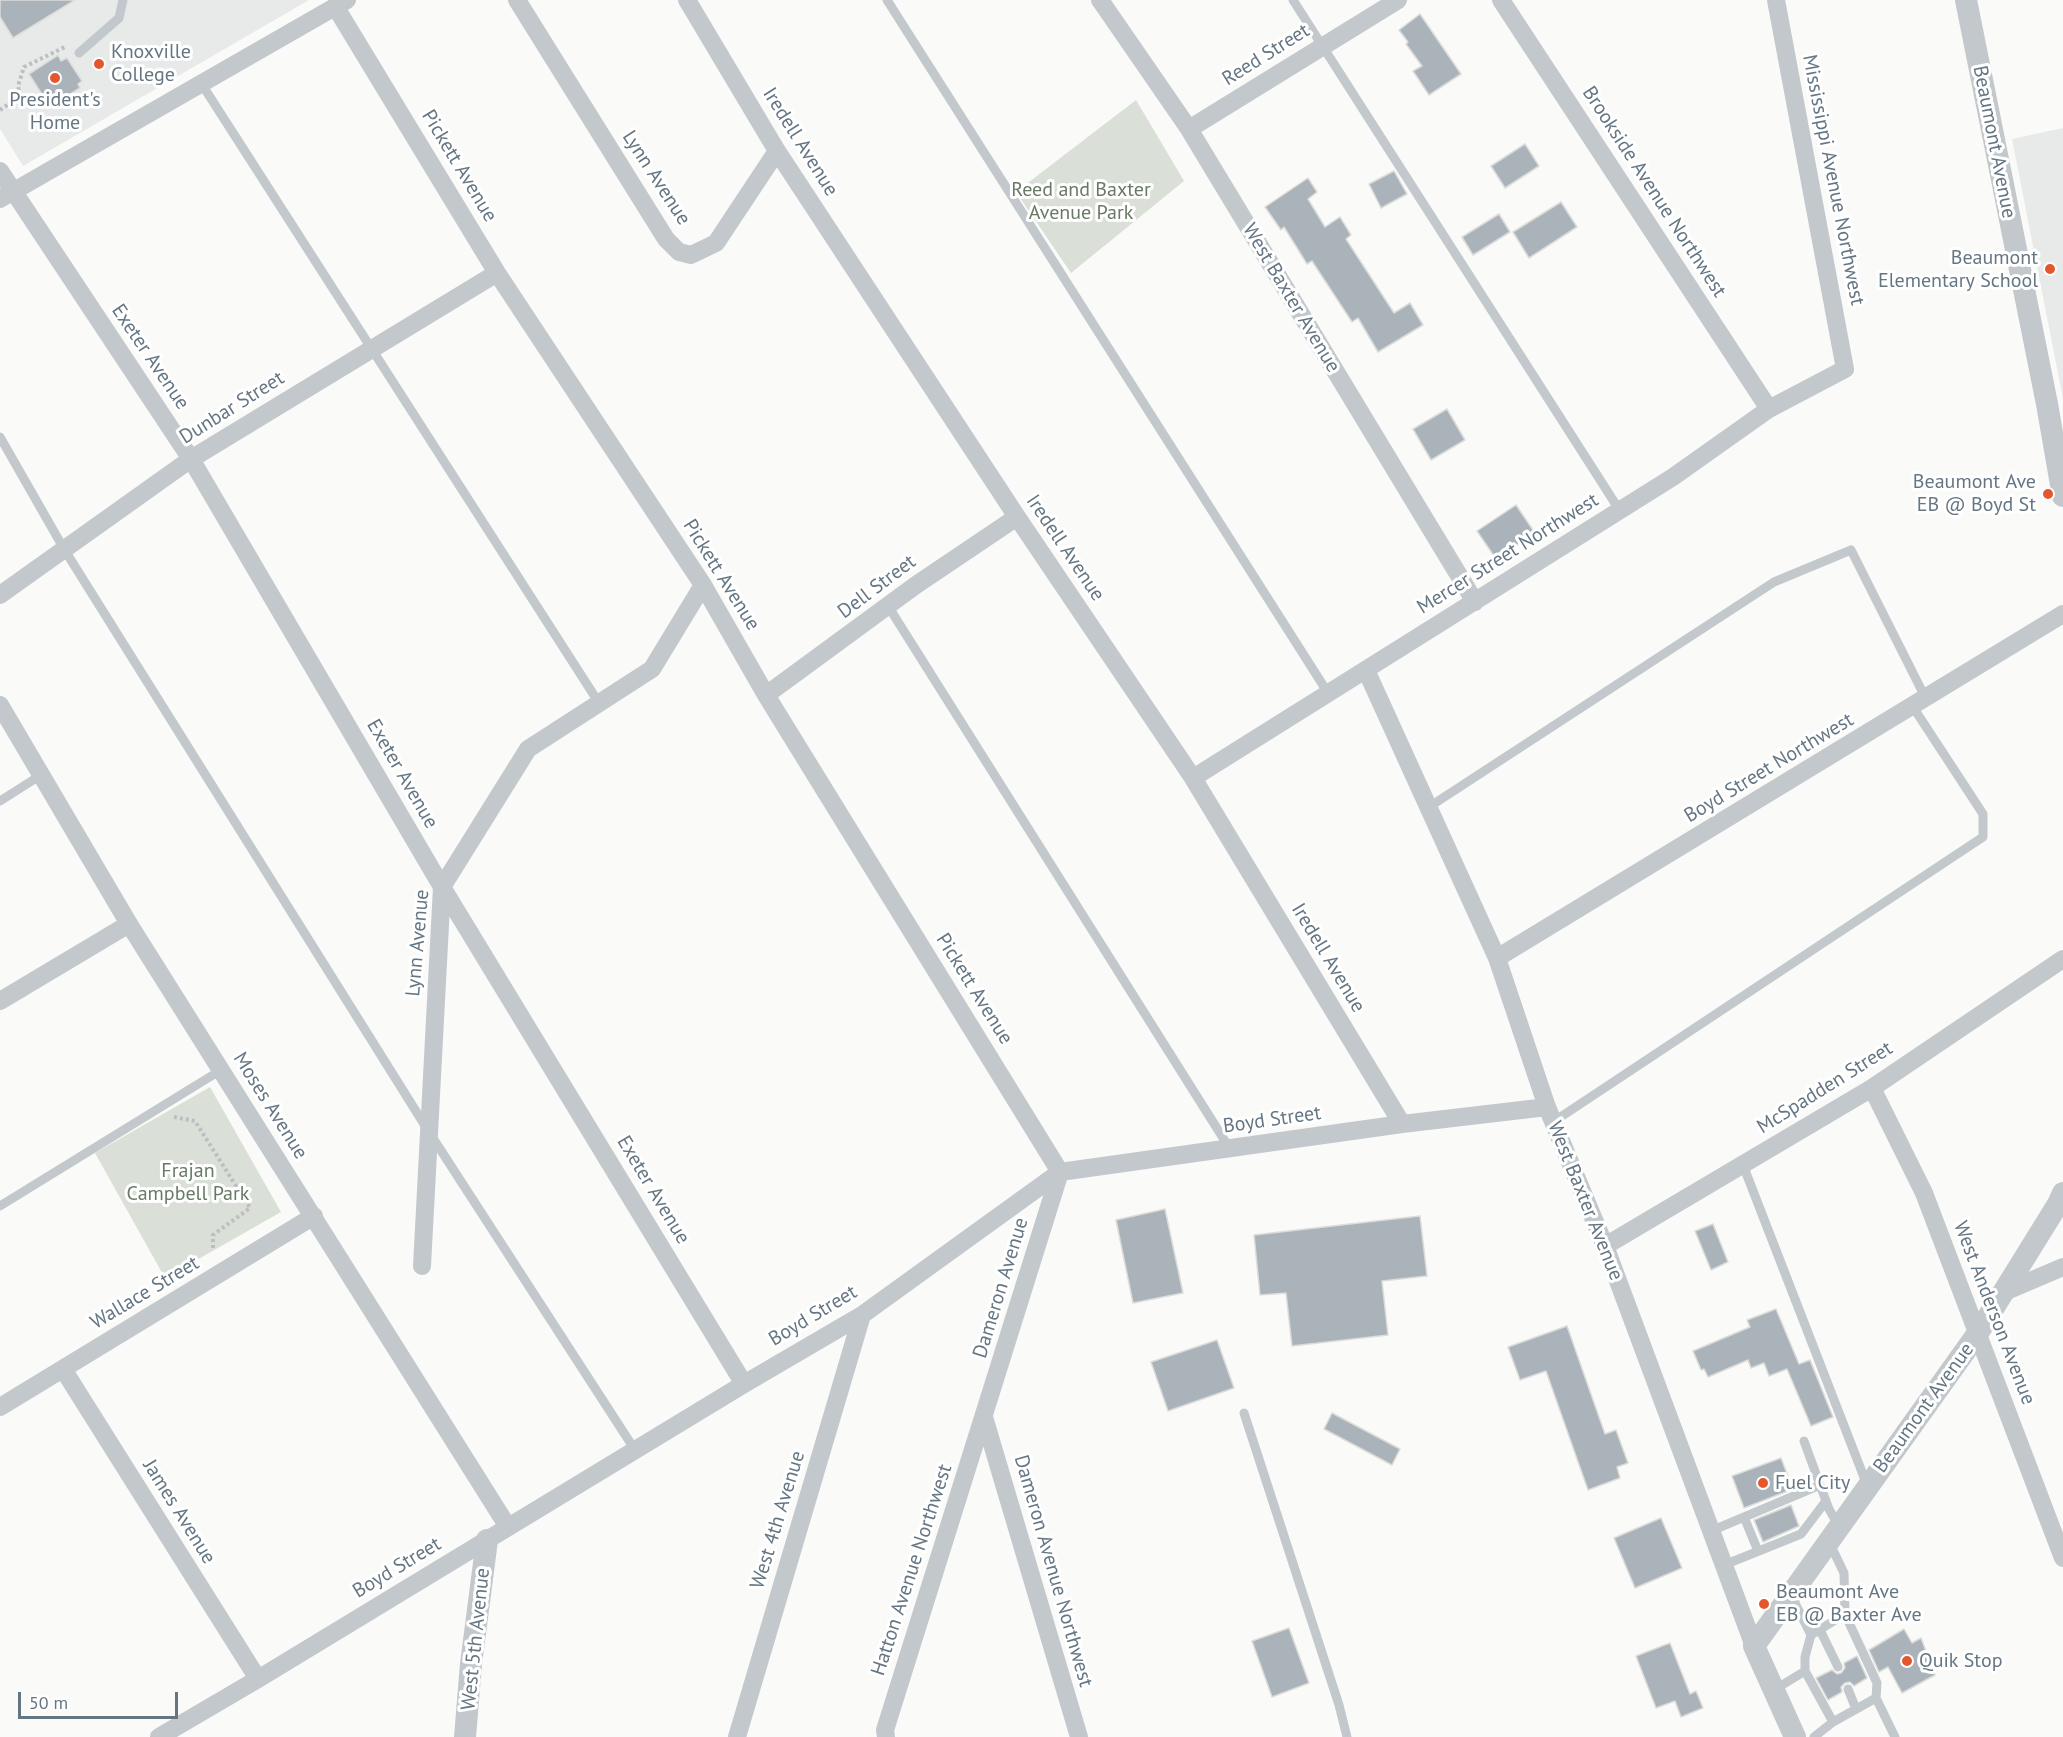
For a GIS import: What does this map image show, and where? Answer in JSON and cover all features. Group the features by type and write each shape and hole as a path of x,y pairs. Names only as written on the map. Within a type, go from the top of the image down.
{"street":[{"name":"Lynn Avenue","path":"517,0 666,239 679,252 691,255 716,243 777,151"},
{"name":"Iredell Avenue","path":"687,0 777,151 1017,517 1193,778 1402,1124"},
{"name":"West Baxter Avenue","path":"1100,0 1189,129 1475,602"},
{"name":"Reed Street","path":"1189,129 1398,0"},
{"name":"Brookside Avenue Northwest","path":"1501,0 1769,409"},
{"name":"Mississippi Avenue Northwest","path":"1776,0 1845,369"},
{"name":"Beaumont Avenue","path":"1965,0 2051,403 2063,496"},
{"path":"6,196 341,3"},
{"name":"Pickett Avenue","path":"341,3 497,273 703,585 766,695 1060,1172"},
{"name":"Exeter Avenue","path":"0,171 6,196 191,459 442,887 744,1384"},
{"name":"Dunbar Street","path":"0,595 191,459 497,273"},
{"name":"Mercer Street Northwest","path":"1193,778 1674,477 1769,409 1845,369"},
{"name":"Dell Street","path":"766,695 916,585 1017,517"},
{"name":"Lynn Avenue","path":"422,1266 442,887 528,748 652,669 703,585"},
{"name":"Boyd Street Northwest","path":"1497,958 2063,614"},
{"name":"West Baxter Avenue","path":"1366,670 1497,958 1550,1115 1605,1246 1754,1646 1794,1737"},
{"name":"Moses Avenue","path":"0,705 129,924 508,1527"},
{"path":"0,1001 129,924"},
{"name":"McSpadden Street","path":"1605,1246 1872,1088 2063,959"},
{"name":"West Anderson Avenue","path":"1872,1088 1923,1193 2063,1558"},
{"name":"Boyd Street","path":"159,1737 862,1315 1060,1172 1402,1124 1550,1115"},
{"name":"Dameron Avenue","path":"984,1417 1060,1172"},
{"name":"Beaumont Avenue","path":"1754,1646 1978,1333 2063,1193"},
{"name":"Wallace Street","path":"0,1407 314,1216"},
{"path":"2002,1293 2063,1267"},
{"name":"West 4th Avenue","path":"737,1737 862,1315"},
{"name":"James Avenue","path":"63,1369 258,1679"},
{"name":"Hatton Avenue Northwest","path":"886,1737 885,1730 984,1417"},
{"name":"Dameron Avenue Northwest","path":"984,1417 1078,1737"},
{"name":"West 5th Avenue","path":"465,1737 471,1664 487,1540"}],"lane":[{"path":"80,53 119,18 123,0"},
{"path":"887,0 1328,693"},
{"path":"1293,0 1620,511"},
{"path":"201,84 598,703"},
{"path":"0,437 64,549 429,1132 635,1450"},
{"path":"1428,807 1774,582 1851,550 1919,703 1983,814 1983,837 1550,1115"},
{"path":"888,606 1230,1149"},
{"path":"0,801 41,776"},
{"path":"0,1206 221,1070"},
{"path":"1743,1165 1868,1487"},
{"path":"1244,1413 1339,1705 1347,1737"},
{"path":"1804,1442 1826,1501 1844,1573 1845,1614 1877,1683 1876,1698 1895,1737"},
{"path":"1711,1531 1820,1485"},
{"path":"1724,1565 1801,1534 1826,1501"},
{"path":"1744,1517 1758,1551"},
{"path":"1791,1595 1811,1635 1805,1657 1805,1671 1833,1722"},
{"path":"1811,1635 1845,1614"},
{"path":"1820,1630 1838,1667"},
{"path":"1773,1691 1805,1671"},
{"path":"1848,1689 1856,1709"},
{"path":"1814,1737 1833,1722 1876,1698"}],"path":[{"path":"50,107 24,103 18,86 24,67 72,44 80,53"},
{"path":"0,110 20,96"},
{"path":"165,1105 173,1117 195,1121 250,1208 213,1235 213,1250"}],"shaded area":[{"name":"Knoxville College","path":"0,0 309,0 23,166 0,129"},
{"name":"Beaumont Elementary School","path":"2063,128 2063,399 2012,139"}],"green space":[{"name":"Reed and Baxter Avenue Park","path":"1136,100 1184,181 1071,273 1016,192"},
{"name":"Frajan Campbell Park","path":"210,1087 281,1212 165,1278 95,1153"}],"building":[{"path":"0,0 75,0 13,38 0,17"},
{"path":"1420,14 1461,74 1429,95 1413,71 1422,66 1399,30"},
{"name":"President's Home","path":"58,55 61,61 67,58 82,81 78,84 80,88 50,107 29,74"},
{"path":"1525,144 1539,166 1505,188 1491,166"},
{"path":"1394,171 1407,194 1381,208 1369,184"},
{"path":"1308,178 1317,192 1308,199 1325,227 1340,217 1351,235 1346,239 1394,313 1410,303 1423,325 1378,352 1358,318 1352,322 1312,261 1307,264 1284,227 1281,230 1265,207"},
{"path":"1561,202 1577,227 1529,258 1513,232"},
{"path":"1499,214 1510,232 1473,255 1462,237"},
{"path":"1447,409 1465,440 1431,460 1413,429"},
{"path":"1516,505 1535,533 1496,559 1477,531"},
{"path":"1165,1209 1183,1293 1133,1303 1116,1220"},
{"path":"1420,1216 1427,1276 1382,1281 1388,1335 1292,1346 1286,1293 1260,1295 1254,1235"},
{"path":"1713,1224 1728,1262 1711,1270 1695,1231"},
{"path":"1776,1309 1799,1364 1810,1360 1833,1417 1811,1426 1787,1369 1769,1376 1764,1363 1751,1368 1748,1360 1708,1377 1704,1369 1701,1370 1693,1351 1750,1327 1747,1320"},
{"path":"1567,1326 1605,1434 1616,1430 1628,1463 1617,1467 1620,1478 1588,1490 1546,1371 1520,1380 1508,1347"},
{"path":"1217,1340 1234,1388 1168,1411 1151,1362"},
{"path":"1332,1413 1400,1449 1392,1465 1324,1429"},
{"name":"Fuel City","path":"1781,1458 1793,1489 1744,1508 1732,1476"},
{"name":"Fuel City","path":"1791,1505 1799,1526 1763,1542 1754,1520"},
{"path":"1661,1518 1682,1568 1635,1588 1614,1538"},
{"path":"1289,1628 1309,1683 1272,1697 1252,1641"},
{"name":"Quik Stop","path":"1904,1629 1912,1643 1921,1638 1935,1675 1902,1693 1888,1667 1879,1672 1869,1650"},
{"path":"1670,1643 1690,1694 1696,1691 1703,1708 1681,1717 1675,1701 1656,1708 1636,1656"},
{"name":"Quik Stop","path":"1857,1656 1867,1678 1854,1686 1850,1682 1845,1683 1841,1687 1842,1692 1828,1700 1816,1678 1832,1670 1837,1674 1841,1673 1845,1668 1844,1663"}],"place":[{"name":"Knoxville College","path":"99,64"},
{"name":"President's Home","path":"55,78"},
{"name":"Beaumont Elementary School","path":"2050,269"},
{"name":"Beaumont Ave EB @ Boyd St","path":"2048,494"},
{"name":"Fuel City","path":"1763,1483"},
{"name":"Beaumont Ave EB @ Baxter Ave","path":"1764,1604"},
{"name":"Quik Stop","path":"1907,1661"}]}
